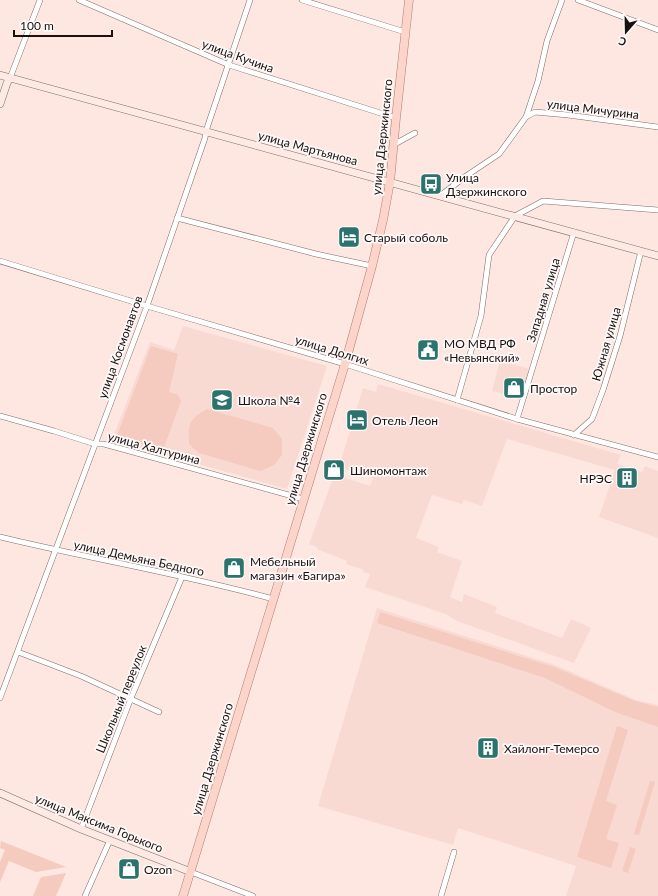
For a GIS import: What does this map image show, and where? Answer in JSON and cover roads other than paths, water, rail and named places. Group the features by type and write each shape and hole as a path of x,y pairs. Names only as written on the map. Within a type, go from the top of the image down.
{"main road":[{"name":"улица Дзержинского","path":"183,896 345,364 384,220 390,182 409,0"},
{"name":"улица Мартьянова","path":"0,75 658,256"},
{"path":"0,104 10,78"},
{"name":"улица Максима Горького","path":"0,793 81,829 191,872"}],"street":[{"path":"10,78 40,0"},
{"name":"улица Кучина","path":"79,0 228,65 396,118"},
{"name":"улица Космонавтов","path":"0,698 56,551 178,218 250,0"},
{"path":"302,0 405,32"},
{"path":"440,196 466,176 499,154 526,117 538,81 547,41 562,0"},
{"path":"578,0 658,30"},
{"name":"улица Мичурина","path":"526,117 535,112 658,127"},
{"path":"393,145 415,132"},
{"path":"456,400 481,316 489,255 515,216 543,201 658,210"},
{"path":"178,218 316,254 372,266"},
{"name":"Западная улица","path":"517,419 574,232"},
{"name":"Южная улица","path":"574,435 592,419 604,390 620,336 641,251"},
{"name":"улица Долгих","path":"0,261 146,306 345,364 517,419 658,457"},
{"name":"улица Халтурина","path":"0,416 95,444 104,444 303,499"},
{"name":"улица Демьяна Бедного","path":"0,537 56,551 182,577 273,599"},
{"name":"Школьный переулок","path":"81,829 131,698 182,577"},
{"path":"18,652 81,676 159,712"},
{"path":"85,896 110,840"},
{"path":"440,896 454,852"},
{"path":"191,872 253,896"}],"place":[{"name":"Улица Дзержинского","path":"431,184"},
{"name":"Старый соболь","path":"349,237"},
{"name":"МО МВД РФ «Невьянский»","path":"428,350"},
{"name":"Простор","path":"514,388"},
{"name":"Школа №4","path":"222,400"},
{"name":"Отель Леон","path":"357,420"},
{"name":"Шиномонтаж","path":"334,470"},
{"name":"НРЭС","path":"627,478"},
{"name":"Мебельный магазин «Багира»","path":"234,568"},
{"name":"Хайлонг-Темерсо","path":"488,748"},
{"name":"Ozon","path":"129,869"}]}
